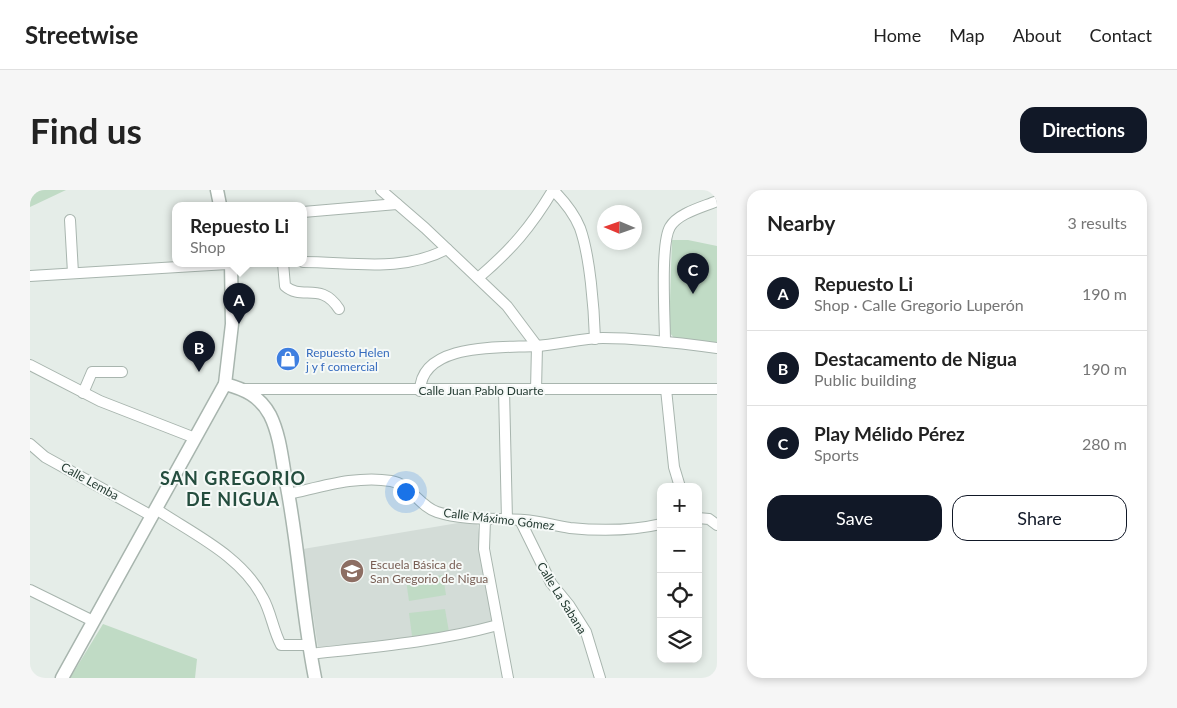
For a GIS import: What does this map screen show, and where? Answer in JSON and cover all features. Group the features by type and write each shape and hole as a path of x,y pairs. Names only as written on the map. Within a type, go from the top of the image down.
{"street":[{"path":"381,190 507,306 537,346 536,390"},
{"path":"478,278 509,251 536,218 553,190 569,207 580,228 594,309 595,339"},
{"path":"665,342 666,247 670,227 678,219 717,201"},
{"path":"307,212 397,204"},
{"path":"70,220 74,273"},
{"path":"307,262 382,265 413,263 430,259 447,249"},
{"path":"30,276 172,267"},
{"path":"62,678 225,384 236,267"},
{"path":"283,267 285,286 291,291 320,293 332,298 339,309"},
{"path":"420,390 422,377 426,369 465,349 537,346 595,339 665,342 717,348"},
{"path":"30,366 84,392 195,438"},
{"path":"84,392 92,372 122,372"},
{"path":"225,384 245,389 258,399 270,414 278,436 289,494 315,678"},
{"name":"Calle Juan Pablo Duarte","path":"245,389 717,389"},
{"path":"666,389 674,467 679,483"},
{"path":"504,390 507,520"},
{"name":"Calle Lemba","path":"30,444 46,457 154,513 232,559 263,597 280,644 310,649"},
{"name":"Calle Máximo Gómez","path":"289,494 340,482 391,481 406,488 429,509 485,519 520,520 569,528 614,530 657,525"},
{"path":"485,519 484,548 508,678"},
{"path":"702,519 709,520 717,525"},
{"name":"Calle La Sabana","path":"520,520 551,583 569,605 586,632 600,678"},
{"path":"30,590 93,621"},
{"path":"310,649 407,644 459,636 498,625"}],"shaded area":[{"name":"Escuela Básica de San Gregorio de Nigua","path":"477,521 493,618 490,624 453,633 318,648 303,549"}],"green space":[{"path":"30,190 66,190 30,207"},
{"path":"672,240 688,240 717,246 717,346 676,340 669,332"},
{"path":"443,575 446,595 409,601 406,580"},
{"path":"445,609 449,632 412,636 409,613"},
{"path":"103,624 197,659 195,678 70,678"}],"place":[{"name":"Play Mélido Pérez","path":"693,294"},
{"name":"Repuesto Li","path":"239,324"},
{"name":"Repuesto Helen j y f comercial","path":"288,359"},
{"name":"Destacamento de Nigua","path":"199,372"},
{"name":"Escuela Básica de San Gregorio de Nigua","path":"352,571"}],"district":[{"name":"SAN GREGORIO DE NIGUA","path":"233,488"}]}
